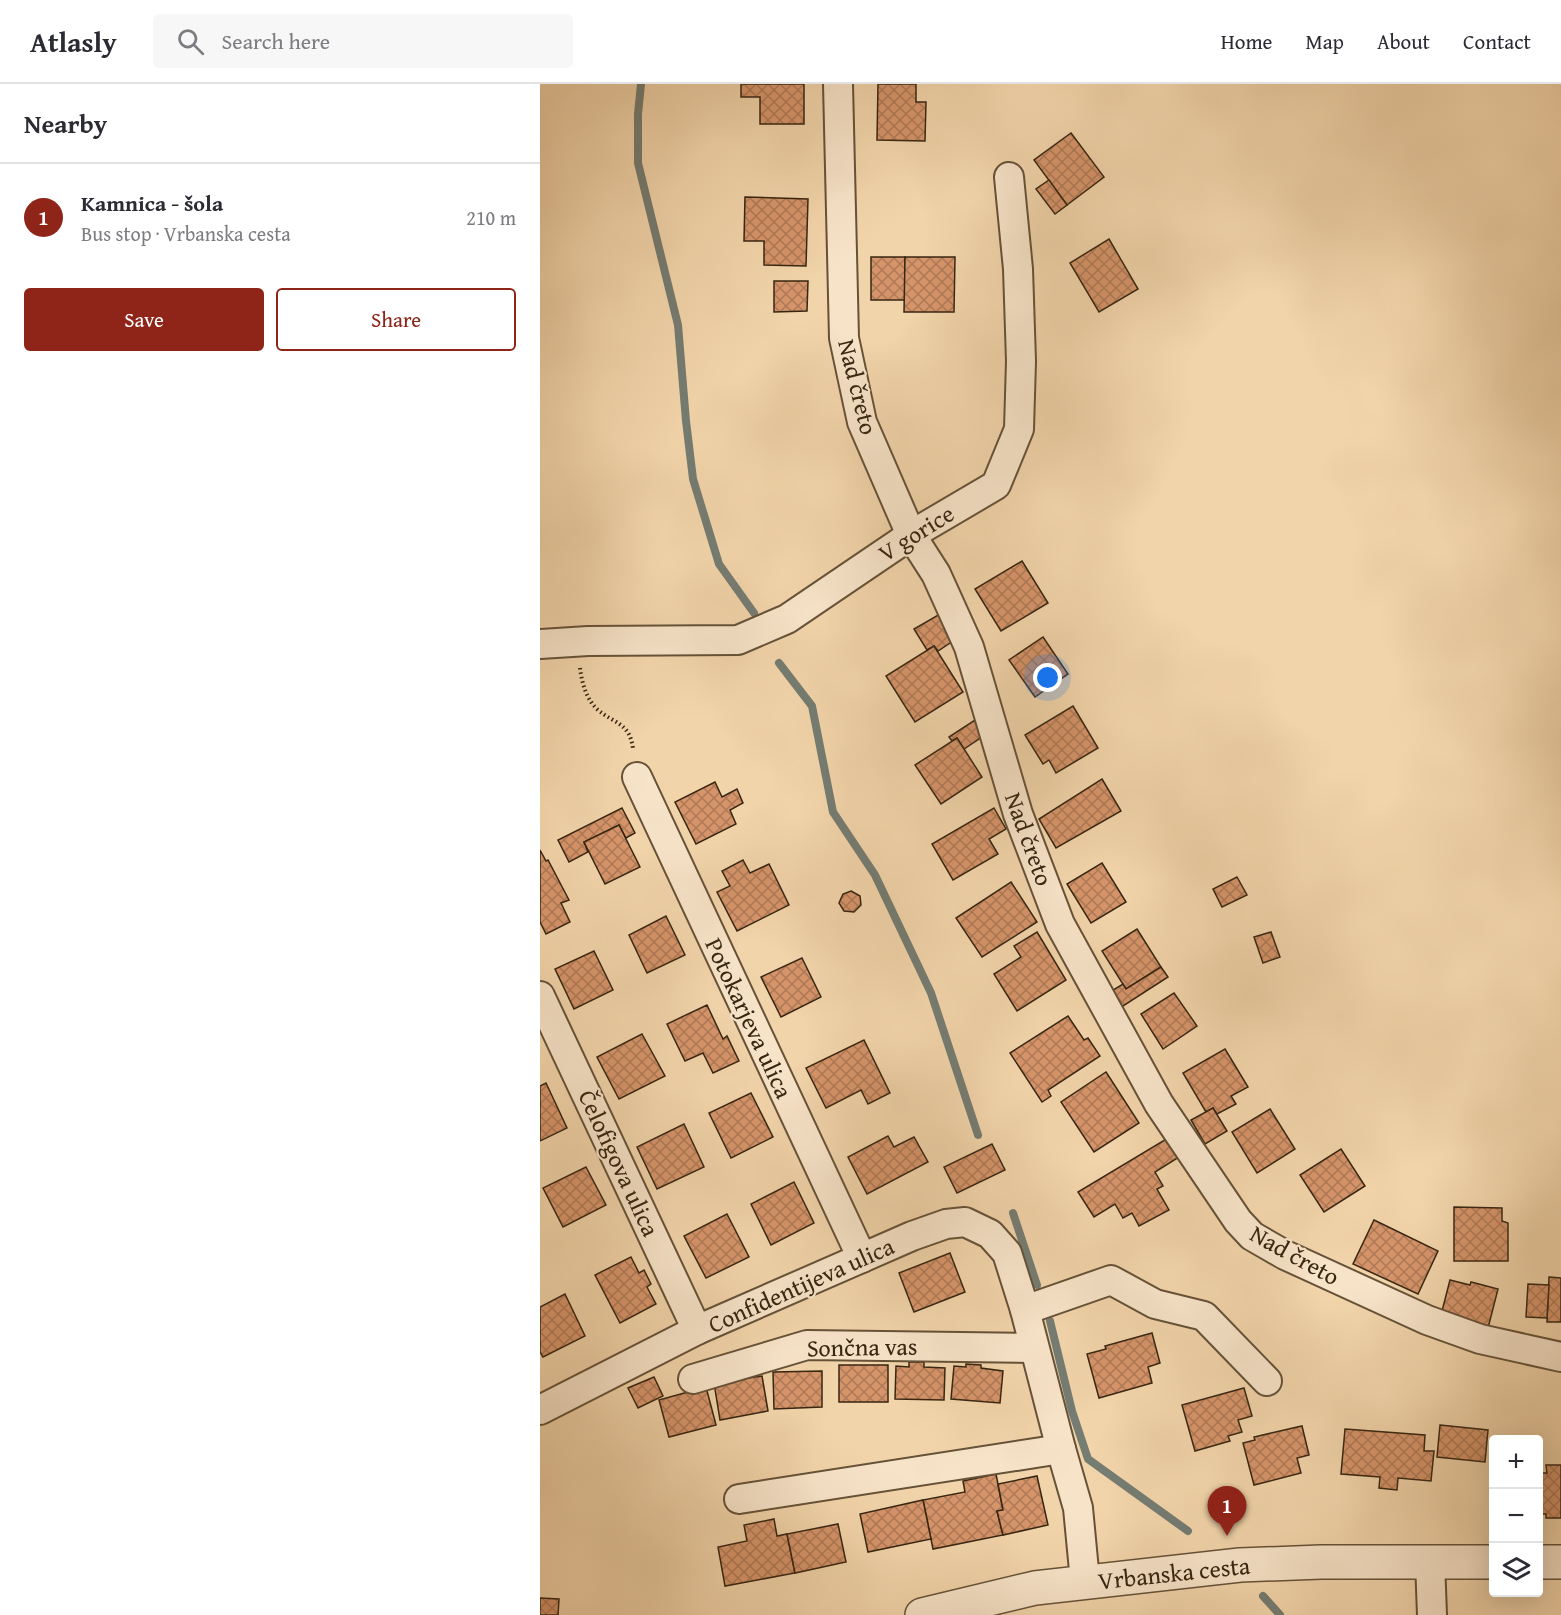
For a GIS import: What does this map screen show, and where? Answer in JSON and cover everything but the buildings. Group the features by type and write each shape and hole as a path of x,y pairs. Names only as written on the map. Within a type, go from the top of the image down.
{"street":[{"name":"Nad čreto","path":"838,84 844,338 862,422 911,534 936,574 969,647 1018,814 1060,924 1159,1104 1238,1221 1252,1236 1285,1255 1427,1320 1480,1339 1561,1357"},
{"name":"V gorice","path":"540,644 588,641 738,640 787,619 911,534 996,485 1019,429 1022,360 1018,269 1009,177"},
{"name":"Potokarjeva ulica","path":"637,777 862,1258"},
{"name":"Čelofigova ulica","path":"540,996 697,1330"},
{"name":"Confidentijeva ulica","path":"540,1410 697,1330 946,1224 965,1222 990,1234 1007,1253 1025,1310 1060,1449 1078,1508 1085,1581"},
{"path":"1025,1310 1111,1280 1155,1304 1204,1316 1267,1381"},
{"name":"Sončna vas","path":"693,1379 807,1345 1034,1348"},
{"path":"739,1499 1060,1449"},
{"path":"1430,1561 1432,1615"},
{"name":"Vrbanska cesta","path":"922,1615 1035,1588 1240,1565 1489,1562"},
{"path":"1543,1562 1561,1562"}],"path":[{"path":"588,641 579,662 582,686 597,709 618,721 632,738 637,777"}],"waterway":[{"path":"641,84 638,114 638,163 678,325 693,479 719,564 754,613"},
{"path":"779,663 812,706 833,812 875,875 931,993 978,1135"},
{"path":"1013,1213 1037,1285"},
{"path":"1050,1321 1072,1411 1088,1459 1188,1531"},
{"path":"1263,1596 1280,1615"}],"place":[{"name":"Kamnica - šola","path":"1227,1536"}]}
